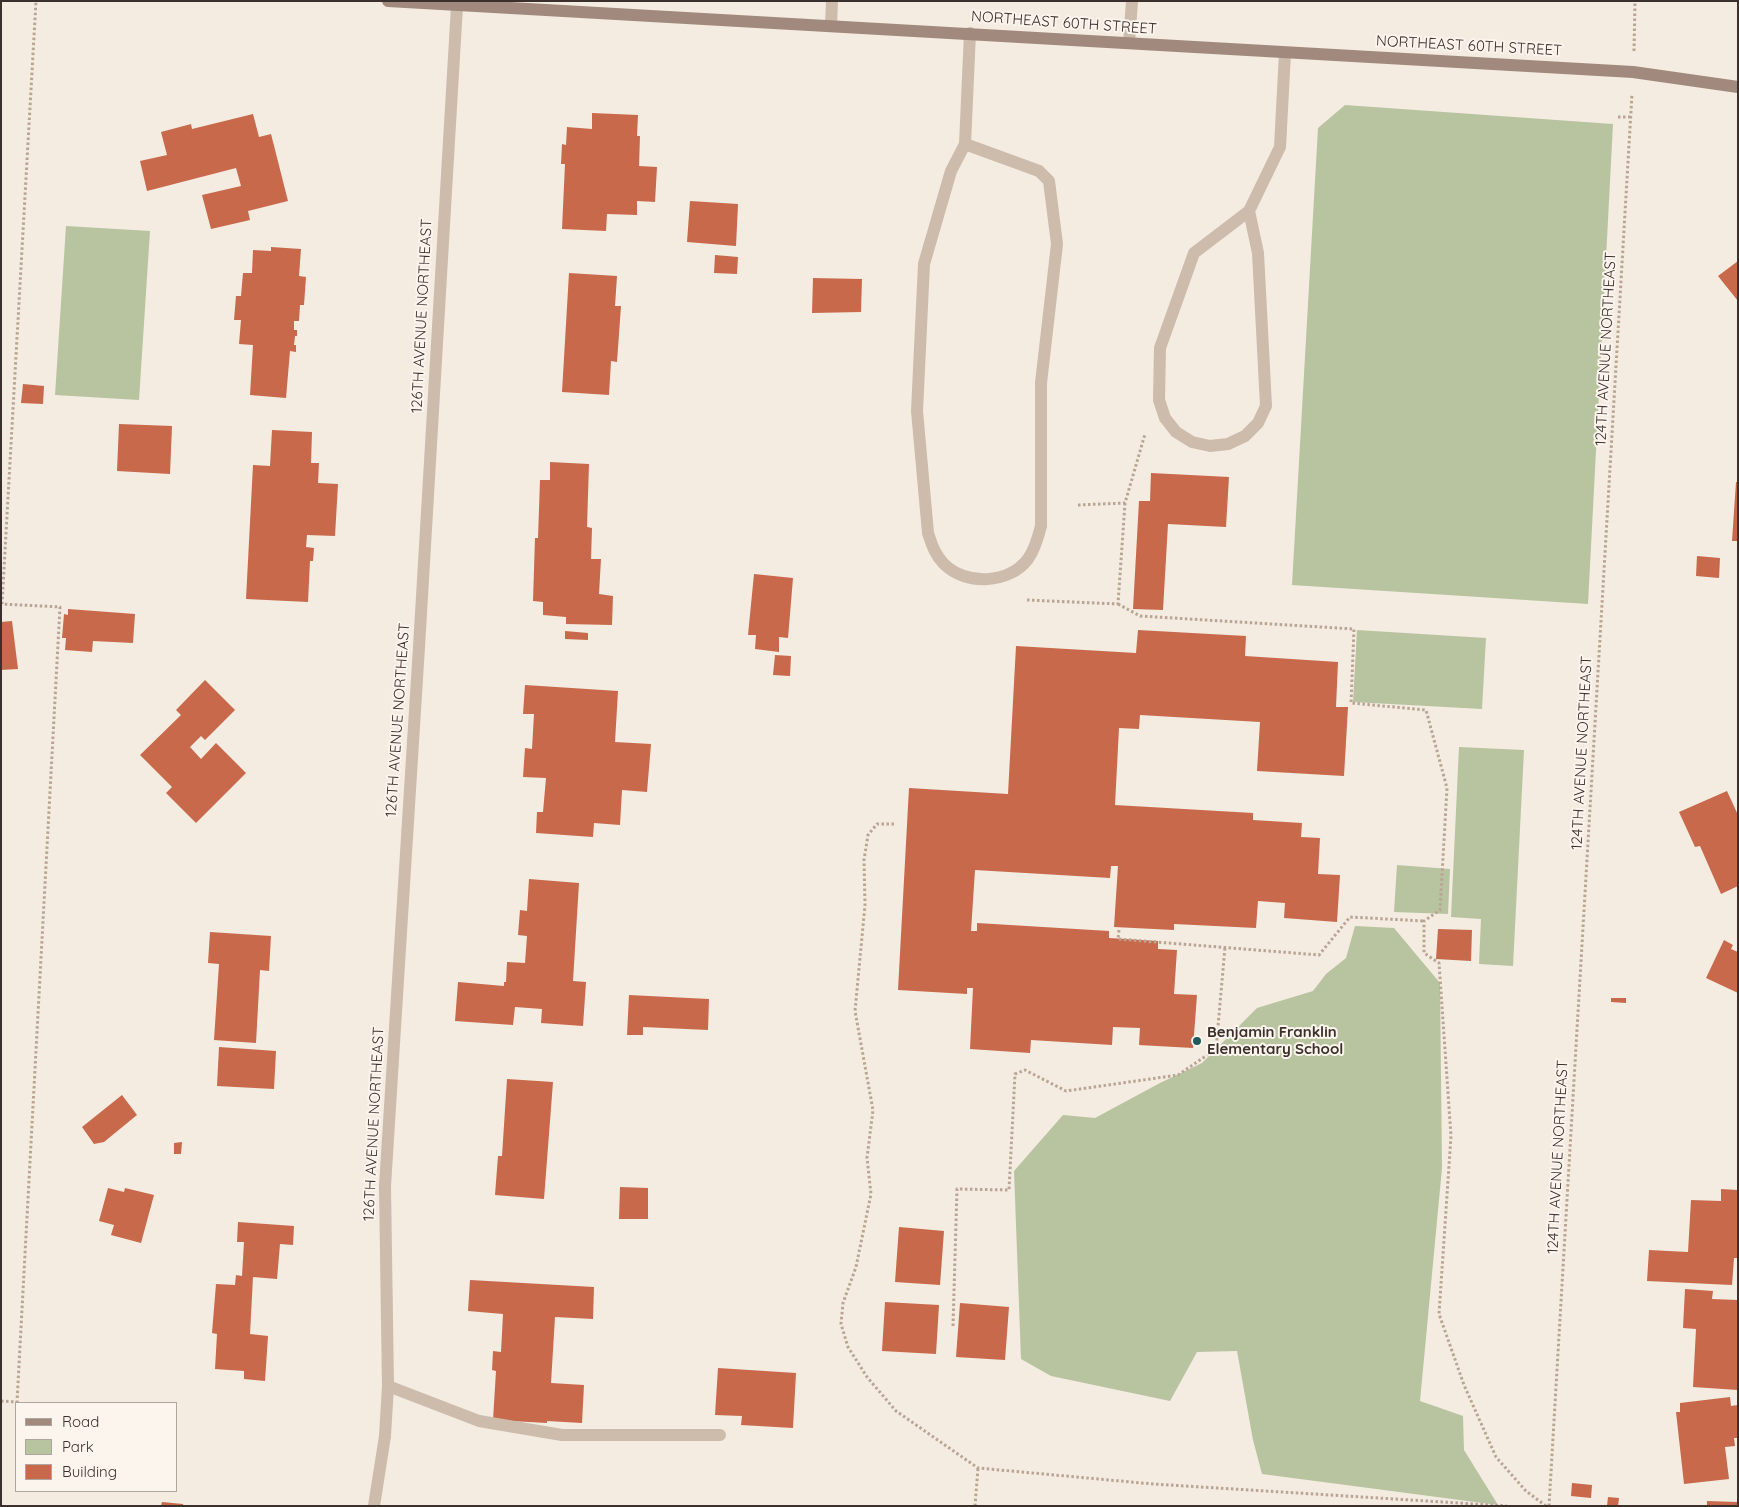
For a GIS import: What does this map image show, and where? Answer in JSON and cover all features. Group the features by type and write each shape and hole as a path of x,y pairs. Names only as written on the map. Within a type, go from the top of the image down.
{"street":[{"name":"NORTHEAST 60TH STREET","path":"388,1 1633,72 1738,87"},
{"path":"831,26 832,1"},
{"path":"1129,43 1132,1"},
{"name":"126TH AVENUE NORTHEAST","path":"374,1506 385,1436 388,1386 385,1186 457,6"},
{"path":"965,144 1039,171 1049,181 1057,244 1041,383 1041,526 1036,544 1027,560 1013,572 996,579 978,580 960,575 945,565 934,550 928,533 917,411 924,264 951,171 965,144 970,33"},
{"path":"1248,211 1258,253 1266,406 1258,423 1244,436 1228,444 1210,446 1192,442 1176,432 1165,418 1159,400 1160,348 1194,253 1248,211 1280,147 1285,53"},
{"path":"388,1386 479,1421 562,1435 720,1435"}],"path":[{"path":"1,1401 17,1402 60,608 2,604 36,1"},
{"name":"124TH AVENUE NORTHEAST","path":"1547,1506 1631,117 1635,1"},
{"path":"1618,117 1631,117"},
{"path":"1118,604 1125,503 1145,434"},
{"path":"1078,505 1125,503"},
{"path":"1027,600 1118,604 1140,616 1354,629 1351,703 1426,710 1447,788 1440,910 1424,921 1350,917 1319,955 1118,939 1119,930"},
{"path":"894,824 877,824 868,835 864,860 865,905 855,1012 873,1110 866,1158 871,1194 856,1267 843,1303 841,1324 848,1347 867,1377 896,1411 978,1468 1152,1484 1507,1506"},
{"path":"1424,921 1424,954 1439,963 1450,1136 1439,1314 1464,1385 1496,1457 1526,1491 1547,1506"},
{"path":"953,1326 958,1189 1009,1190 1015,1074 1025,1070 1066,1091 1178,1075 1216,1049 1225,947"},
{"path":"976,1506 978,1468"}],"green space":[{"path":"1345,105 1613,124 1588,604 1292,585 1318,128"},
{"path":"66,226 150,231 139,400 55,395"},
{"path":"1357,630 1486,638 1482,709 1353,702"},
{"path":"1459,747 1524,750 1513,966 1479,964 1481,919 1451,917"},
{"path":"1397,865 1450,869 1448,914 1394,912"},
{"path":"1355,926 1394,928 1440,983 1442,1168 1420,1401 1463,1416 1464,1450 1498,1505 1262,1474 1253,1440 1237,1351 1197,1352 1170,1401 1051,1376 1021,1359 1014,1171 1063,1115 1095,1118 1202,1063 1257,1008 1313,991 1326,974 1346,958"}],"building":[{"path":"592,113 638,115 637,136 640,136 639,166 657,167 655,202 637,201 637,215 607,214 606,231 562,229 565,164 561,164 562,144 566,145 567,127 592,129"},
{"path":"253,114 259,137 271,134 288,201 248,211 250,220 211,229 202,195 241,186 236,168 147,191 140,161 167,155 161,132 191,124 192,129"},
{"path":"690,201 738,204 736,246 687,242"},
{"path":"271,247 301,249 299,276 306,277 304,305 300,305 299,321 294,321 294,330 297,330 294,345 296,345 296,352 290,351 286,398 250,395 253,345 239,344 241,320 234,320 236,296 241,296 243,273 252,273 253,250 271,251"},
{"path":"715,255 738,257 737,274 714,273"},
{"path":"1738,261 1738,301 1718,276"},
{"path":"569,273 617,276 615,306 621,306 617,362 611,361 609,395 562,392"},
{"path":"813,278 862,279 861,312 812,313"},
{"path":"23,384 44,386 43,404 21,403"},
{"path":"119,424 172,426 170,474 117,471"},
{"path":"272,430 312,432 311,463 319,463 318,483 338,484 335,536 307,535 306,547 314,548 313,561 310,561 308,602 246,599 253,465 270,466"},
{"path":"550,462 589,464 587,527 592,528 591,559 601,559 599,594 613,596 612,625 566,624 566,617 543,615 543,602 533,601 535,538 538,538 540,480 550,480"},
{"path":"1151,473 1229,477 1226,527 1168,524 1163,610 1133,609 1139,501 1150,501"},
{"path":"1736,482 1738,482 1738,541 1732,541"},
{"path":"1697,556 1720,558 1719,578 1696,576"},
{"path":"754,574 793,578 788,638 779,637 779,652 755,649 756,635 748,635"},
{"path":"68,609 135,614 133,643 93,641 92,652 65,650 66,638 62,638 64,614 68,615"},
{"path":"12,621 18,669 1,670 1,622"},
{"path":"1138,630 1246,636 1245,656 1338,662 1336,707 1348,707 1344,776 1257,771 1260,722 1140,715 1139,729 1119,728 1115,805 1253,813 1253,820 1302,823 1301,837 1320,838 1318,874 1340,875 1337,922 1284,918 1285,903 1258,901 1256,928 1174,924 1174,930 1114,927 1118,866 1111,866 1110,878 975,870 971,931 977,931 977,923 1109,931 1109,938 1158,941 1158,949 1177,950 1174,994 1197,995 1193,1048 1139,1045 1140,1028 1113,1027 1112,1045 1031,1040 1030,1053 970,1049 973,988 967,988 967,994 898,990 909,788 1008,794 1016,646 1136,653"},
{"path":"565,631 588,633 588,640 565,639"},
{"path":"775,655 791,656 790,676 773,675"},
{"path":"205,680 235,710 205,740 201,736 190,747 201,759 216,743 246,773 196,823 166,793 172,787 140,755 181,715 176,710"},
{"path":"525,685 618,691 615,742 651,744 647,792 622,790 620,825 594,823 593,837 536,833 537,812 543,812 546,778 523,777 525,748 532,749 534,714 523,714"},
{"path":"1727,791 1738,815 1738,886 1721,894 1700,846 1695,847 1679,812"},
{"path":"529,879 579,883 573,981 586,982 583,1026 541,1023 542,1009 515,1007 513,1025 455,1021 458,982 504,986 507,962 525,963 527,936 518,935 520,910 527,911"},
{"path":"1438,929 1472,930 1471,961 1436,959"},
{"path":"210,932 271,936 269,971 260,970 256,1043 214,1040 219,964 208,963"},
{"path":"1724,940 1733,945 1731,949 1738,952 1738,993 1706,978"},
{"path":"629,995 709,999 708,1030 643,1027 643,1035 627,1035"},
{"path":"1611,998 1626,998 1626,1003 1611,1002"},
{"path":"219,1047 276,1051 274,1089 217,1086"},
{"path":"507,1079 553,1082 544,1199 495,1195 498,1156 502,1156"},
{"path":"122,1095 137,1115 104,1142 94,1144 82,1127"},
{"path":"182,1142 181,1154 174,1154 174,1143"},
{"path":"620,1187 648,1188 648,1219 619,1219"},
{"path":"108,1188 124,1192 125,1188 154,1195 141,1243 111,1235 114,1225 99,1221"},
{"path":"1721,1189 1738,1190 1738,1258 1734,1258 1732,1285 1647,1281 1649,1250 1688,1252 1691,1200 1721,1201"},
{"path":"238,1222 294,1226 293,1245 280,1244 277,1279 253,1277 250,1334 268,1336 265,1381 244,1379 244,1371 215,1369 217,1334 212,1333 216,1284 235,1285 236,1275 242,1276 244,1242 237,1242"},
{"path":"899,1227 944,1231 940,1285 895,1282"},
{"path":"470,1280 594,1287 593,1319 555,1317 551,1383 584,1385 582,1423 493,1420 496,1371 492,1370 493,1351 501,1352 503,1314 468,1311"},
{"path":"1685,1289 1713,1291 1712,1299 1738,1300 1738,1390 1693,1387 1696,1329 1683,1328"},
{"path":"885,1302 939,1305 936,1354 882,1351"},
{"path":"960,1303 1009,1307 1005,1360 956,1357"},
{"path":"718,1368 796,1373 793,1428 741,1425 742,1416 715,1415"},
{"path":"1730,1397 1731,1406 1738,1405 1738,1438 1734,1438 1735,1446 1725,1447 1729,1479 1684,1484 1676,1412 1680,1412 1680,1403"},
{"path":"1572,1483 1592,1485 1591,1498 1571,1496"},
{"path":"1608,1497 1619,1498 1618,1506 1607,1506"},
{"path":"1707,1501 1738,1502 1738,1506 1707,1506"},
{"path":"162,1502 183,1504 183,1506 161,1506"}],"place":[{"name":"Benjamin Franklin Elementary School","path":"1197,1041"}]}
